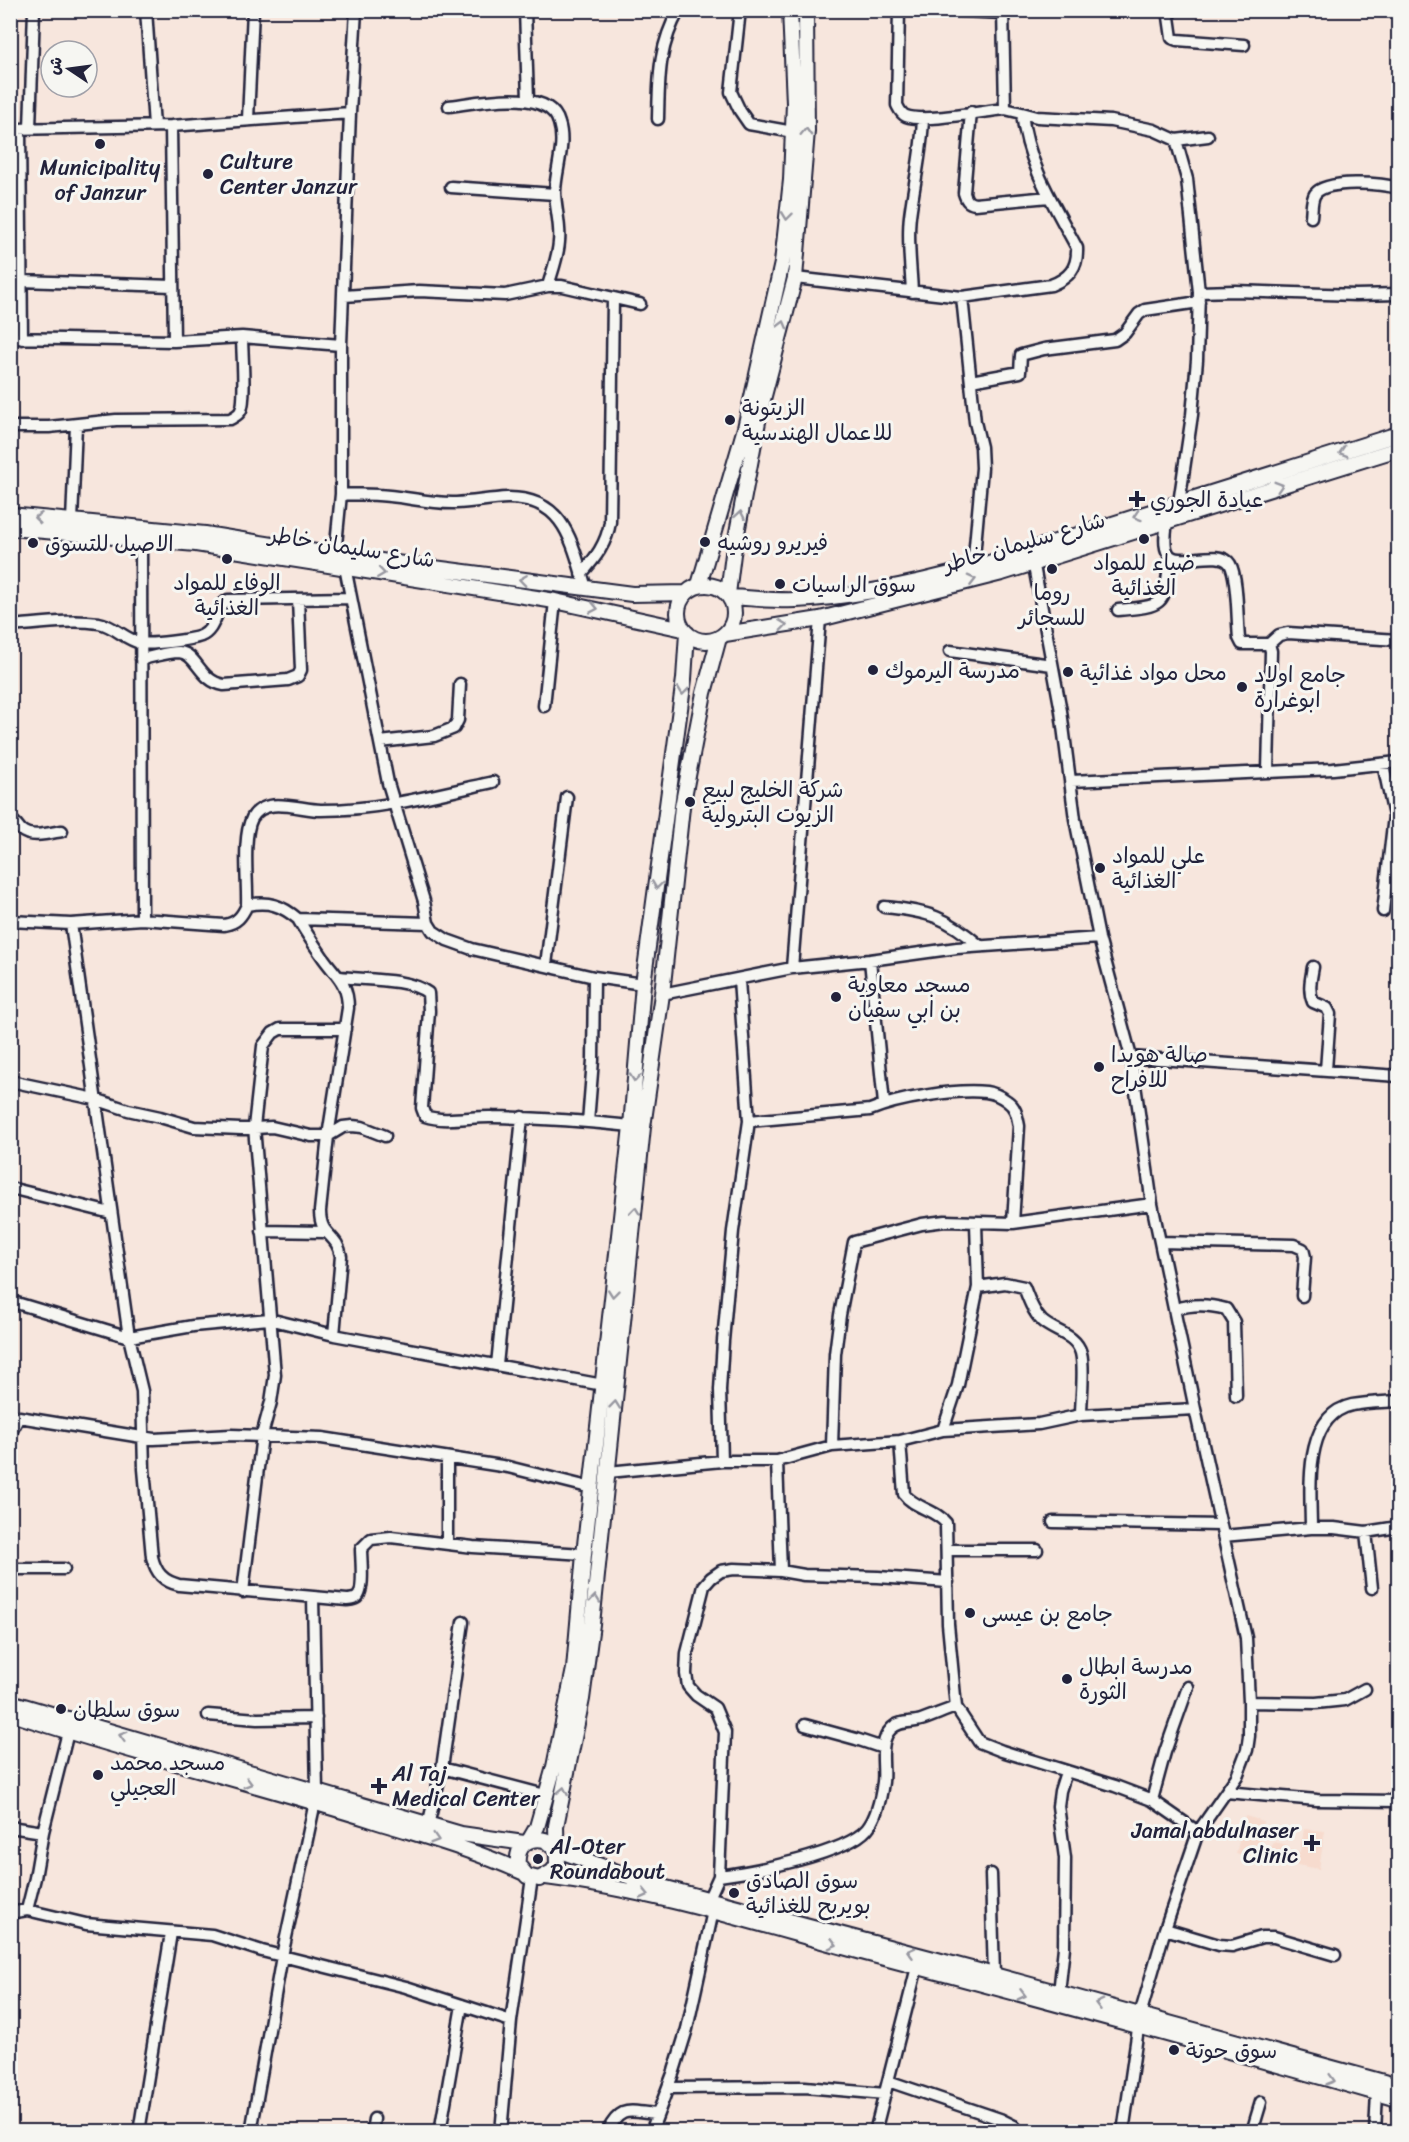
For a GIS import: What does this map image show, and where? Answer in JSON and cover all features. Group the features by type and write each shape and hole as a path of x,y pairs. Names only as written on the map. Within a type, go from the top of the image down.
{"main road":[{"path":"699,585 745,428 782,262 791,180 794,103 790,10"},
{"path":"729,596 717,586 699,585 686,593 678,607 678,615 685,631 679,725 643,984 631,1126 584,1554 574,1669 554,1767 537,1827 517,1857 518,1865 533,1876 552,1872 557,1865 556,1826 582,1699 592,1624 642,1139 662,994 682,807 704,693 722,636 734,621 735,613 729,596 733,554 760,411 795,278 807,131 806,10"},
{"name":"شارع سليمان خاطر","path":"729,596 792,600 822,598 903,586 1033,556 1179,503 1398,434"},
{"name":"شارع سليمان خاطر","path":"722,636 820,620 1033,556 1167,521 1398,449"},
{"name":"شارع سليمان خاطر","path":"10,515 205,534 335,555 632,594 686,593"},
{"name":"شارع سليمان خاطر","path":"10,528 196,544 555,601 685,631"},
{"path":"685,631 699,640 708,641 722,636"},
{"path":"10,1702 316,1797 488,1856 533,1876 711,1905 994,1975 1059,1993 1139,2020 1398,2099"},
{"path":"10,1713 68,1732 461,1834 527,1841 545,1840 555,1849 711,1905 917,1966 1398,2086"}],"street":[{"path":"34,10 20,128 21,281 16,338 174,341 242,337 341,345"},
{"path":"146,10 154,126"},
{"path":"248,119 252,10"},
{"path":"335,555 341,494 341,345 356,10"},
{"path":"525,10 528,99"},
{"path":"658,118 659,69 662,52 669,28 679,10"},
{"path":"740,10 732,78 733,98 749,124 793,132"},
{"path":"899,10 897,105 906,116 923,118 1005,109 1037,117 1111,121 1154,130 1176,140 1208,136"},
{"path":"940,10 1006,12 1005,109"},
{"path":"1168,10 1172,38 1244,45"},
{"path":"449,106 528,99 550,110 559,122 560,154 555,194 560,242 548,286"},
{"path":"971,112 964,193 966,200 975,204 1049,197"},
{"path":"20,128 171,126 350,113"},
{"path":"795,278 962,297 1051,285 1071,273 1078,257 1077,248 1035,166 1022,113"},
{"path":"912,292 908,238 923,118"},
{"path":"171,126 174,341"},
{"path":"1176,140 1187,179 1199,297 1196,371 1179,503"},
{"path":"1311,217 1312,201 1316,193 1327,186 1386,185 1398,188"},
{"path":"451,186 555,194"},
{"path":"21,281 173,286"},
{"path":"344,296 419,291 505,295 548,286 584,290 640,304"},
{"path":"971,381 1020,372 1021,356 1044,349 1115,340 1125,333 1139,314 1145,310 1199,297 1235,291 1398,294"},
{"path":"962,297 982,468 973,568"},
{"path":"581,574 595,559 610,522 613,298"},
{"path":"10,427 76,425 116,420 220,420 237,416 243,399 242,337"},
{"path":"72,521 76,425"},
{"path":"341,494 377,494 443,503 508,498 535,501 544,505 564,525 571,537 586,588"},
{"path":"1118,610 1151,607 1163,598 1170,557 1167,552 1167,521"},
{"path":"141,539 141,919"},
{"path":"1033,556 1061,711 1075,819 1099,938 1131,1057 1152,1204 1246,1638 1249,1702 1249,1736 1246,1750 1239,1769 1226,1792 1198,1832 1165,1929 1139,2020 1123,2132"},
{"path":"1170,557 1178,560 1226,559 1231,564 1239,638 1242,644 1269,644 1279,635 1288,633 1398,640"},
{"path":"345,567 388,783 424,901 428,923 433,931 458,944 521,962 546,965 594,977 643,984"},
{"path":"10,626 99,623 112,626 141,643 177,641 203,635 211,628 222,603 228,600 350,598"},
{"path":"141,659 180,652 188,655 207,678 214,683 224,685 288,680 298,676 301,670 298,599"},
{"path":"544,706 555,601"},
{"path":"792,968 820,620"},
{"path":"1268,771 1271,651 1269,644"},
{"path":"950,651 1052,665"},
{"path":"380,742 434,736 454,728 458,720 460,684"},
{"path":"1071,781 1333,769 1398,762"},
{"path":"1383,764 1394,816 1383,911"},
{"path":"10,921 71,924 141,919 224,925 234,923 243,914 247,905 248,831 252,818 260,809 286,806 317,810 356,809 395,804 493,782"},
{"path":"546,965 567,797"},
{"path":"10,820 15,822 22,831 31,835 62,831"},
{"path":"247,905 272,903 284,908 298,919 340,977 348,995 320,1211 320,1223 325,1232 339,1245 341,1256 334,1335"},
{"path":"884,907 922,911 963,931 981,946"},
{"path":"298,919 428,923"},
{"path":"71,924 129,1337 142,1391 142,1436 152,1557 155,1569 169,1583 243,1592 347,1600 355,1599 359,1595 361,1550 371,1539 391,1537 447,1544 584,1554"},
{"path":"662,994 792,968 981,946 1099,938"},
{"path":"870,960 884,1104"},
{"path":"1313,967 1311,998 1313,1002 1327,1008 1330,1014 1326,1070"},
{"path":"340,977 399,983 423,989 428,993 429,1011 422,1108 425,1116 440,1119 473,1116 522,1117 631,1126"},
{"path":"588,1122 593,1060 594,977"},
{"path":"722,1461 720,1390 723,1341 733,1231 749,1121 739,980"},
{"path":"243,1592 262,1435 271,1402 275,1375 254,1127 263,1046 273,1033 280,1029 345,1029"},
{"path":"1131,1057 1398,1076"},
{"path":"10,1082 95,1099 194,1127 226,1129 254,1127 286,1130 311,1136 328,1136 343,1127 352,1126 362,1127 385,1136"},
{"path":"749,1121 870,1110 884,1104 946,1093 988,1092 1010,1102 1017,1114 1019,1126 1013,1223"},
{"path":"497,1365 522,1117"},
{"path":"10,1188 111,1213"},
{"path":"832,1446 835,1354 854,1242 922,1224 945,1221 1013,1223 1152,1204"},
{"path":"943,1430 958,1385 978,1287 976,1223"},
{"path":"262,1231 325,1232"},
{"path":"1160,1242 1294,1245 1303,1249 1305,1257 1302,1296"},
{"path":"978,1287 1005,1283 1024,1287 1034,1310 1042,1321 1076,1342 1081,1352 1082,1365 1081,1415"},
{"path":"10,1301 129,1337 193,1326 269,1319 334,1335 603,1385"},
{"path":"1175,1309 1193,1304 1226,1309 1234,1322 1236,1396"},
{"path":"1311,1528 1313,1456 1318,1435 1323,1426 1335,1414 1350,1406 1398,1401"},
{"path":"608,1472 722,1461 777,1461 832,1446 900,1441 943,1430 1039,1424 1081,1415 1195,1409"},
{"path":"10,1434 15,1416 165,1439 231,1435 322,1438 508,1467 592,1488"},
{"path":"900,1441 904,1494 908,1499 941,1518 946,1524 948,1624 956,1707 979,1742 1152,1800 1198,1832"},
{"path":"447,1458 447,1544"},
{"path":"777,1461 781,1570"},
{"path":"1053,1522 1222,1531 1334,1528 1366,1532 1398,1527"},
{"path":"1366,1532 1372,1588"},
{"path":"948,1550 1037,1550"},
{"path":"10,1569 64,1569"},
{"path":"651,2132 687,2029 711,1905 719,1876 725,1732 715,1708 696,1695 688,1686 686,1674 687,1653 704,1586 721,1571 734,1569 781,1570 804,1575 878,1576 948,1581"},
{"path":"251,2132 282,1956 316,1797 313,1597"},
{"path":"428,1825 442,1768 464,1622"},
{"path":"1152,1800 1165,1752 1188,1687"},
{"path":"1249,1702 1316,1703 1345,1700 1365,1689"},
{"path":"719,1876 752,1871 830,1850 862,1835 868,1828 881,1796 883,1748 891,1729 897,1725 919,1721 956,1707"},
{"path":"208,1715 257,1719 316,1718"},
{"path":"805,1725 883,1748"},
{"path":"27,1910 43,1832 68,1732"},
{"path":"442,1768 546,1795"},
{"path":"1059,1993 1064,1947 1065,1858 1058,1806 1066,1772"},
{"path":"1226,1792 1317,1800 1398,1801"},
{"path":"10,1827 43,1832"},
{"path":"991,1874 994,1975"},
{"path":"501,2132 511,2021 533,1876"},
{"path":"10,1913 27,1910 86,1924 212,1935 282,1956 406,1987 511,2021"},
{"path":"1165,1929 1225,1946 1262,1937 1274,1937 1335,1955"},
{"path":"139,2132 171,1933"},
{"path":"875,2132 917,1966"},
{"path":"440,2132 462,2006"},
{"path":"888,2081 1000,2119 1014,2126 1019,2132"},
{"path":"668,2088 805,2086 885,2094"},
{"path":"1375,2132 1377,2093"},
{"path":"1252,2132 1261,2102"},
{"path":"607,2132 616,2115 623,2112 657,2114"},
{"path":"372,2132 374,2119"}],"shaded area":[{"name":"Jamal abdulnaser Clinic","path":"1245,1816 1263,1821 1259,1844 1271,1847 1273,1842 1288,1845 1288,1849 1300,1852 1304,1829 1325,1831 1319,1869 1236,1854"}],"place":[{"name":"Municipality of Janzur","path":"100,144"},
{"name":"Culture Center Janzur","path":"208,174"},
{"name":"الزيتونة للاعمال الهندسية","path":"730,420"},
{"name":"عيادة الجوري","path":"1137,499"},
{"name":"ضياء للمواد الغذائية","path":"1144,539"},
{"name":"فيريرو روشيه","path":"705,542"},
{"name":"الاصيل للتسوق","path":"33,543"},
{"name":"الوفاء للمواد الغذائية","path":"227,559"},
{"name":"روما للسجائر","path":"1052,569"},
{"name":"سوق الراسيات","path":"780,584"},
{"name":"مدرسة اليرموك","path":"873,670"},
{"name":"محل مواد غذائية","path":"1068,672"},
{"name":"جامع اولاد ابوغرارة","path":"1242,687"},
{"name":"شركة الخليج لبيع الزيوت البترولية","path":"690,802"},
{"name":"علي للمواد الغذائية","path":"1100,868"},
{"name":"مسجد معاوية بن ابي سفيان","path":"836,997"},
{"name":"صالة هويدا للافراح","path":"1099,1067"},
{"name":"جامع بن عيسى","path":"970,1613"},
{"name":"مدرسة ابطال الثورة","path":"1067,1679"},
{"name":"سوق سلطان","path":"61,1709"},
{"name":"مسجد محمد العجيلي","path":"98,1775"},
{"name":"Al Taj Medical Center","path":"379,1786"},
{"name":"Jamal abdulnaser Clinic","path":"1312,1843"},
{"name":"Al-Oter Roundabout","path":"538,1859"},
{"name":"سوق الصادق بويربح للغذائية","path":"734,1893"},
{"name":"سوق حوتة","path":"1174,2050"}]}
